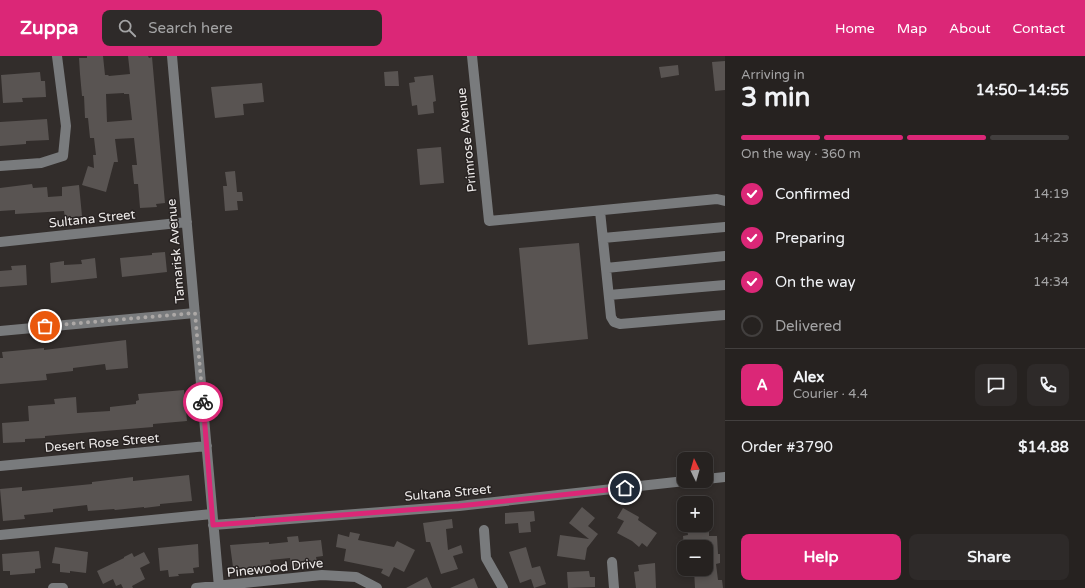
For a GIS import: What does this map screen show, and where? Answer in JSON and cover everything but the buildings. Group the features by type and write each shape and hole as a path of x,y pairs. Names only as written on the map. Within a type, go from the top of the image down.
{"street":[{"path":"0,166 41,163 63,156 66,126 57,56"},
{"name":"Tamarisk Avenue","path":"172,56 219,587"},
{"name":"Primrose Avenue","path":"472,56 488,221 600,211"},
{"path":"725,201 717,199 600,211 609,295 614,322 620,324 725,315"},
{"name":"Sultana Street","path":"0,242 187,222"},
{"path":"603,238 725,227"},
{"path":"606,268 725,256"},
{"path":"609,295 725,285"},
{"path":"0,331 195,313"},
{"name":"Desert Rose Street","path":"0,466 207,446"},
{"path":"713,478 725,477"},
{"name":"Sultana Street","path":"213,525 459,506 677,482"},
{"path":"0,535 212,514"},
{"path":"484,530 486,558 503,588"},
{"path":"612,562 614,588"},
{"name":"Pinewood Drive","path":"196,588 219,587 322,575 356,577 377,588"},
{"path":"53,588 63,588"}],"way so far":[{"path":"45,326 195,313 203,402"}],"route":[{"path":"203,402 213,525 459,506 625,488"}]}
